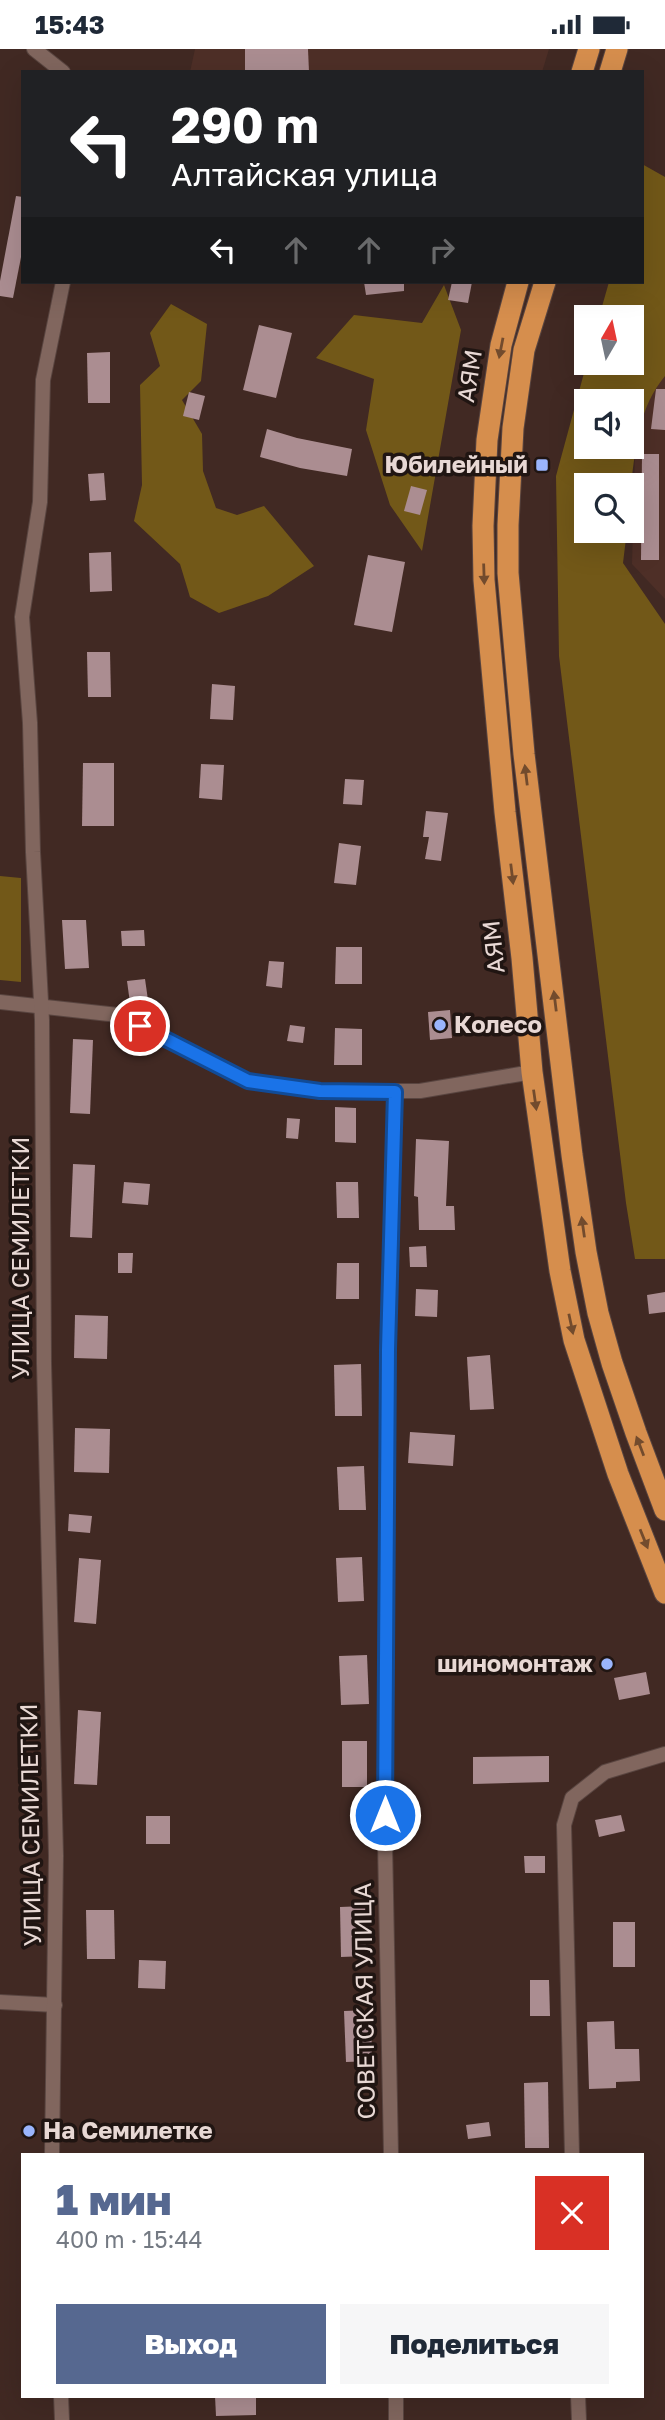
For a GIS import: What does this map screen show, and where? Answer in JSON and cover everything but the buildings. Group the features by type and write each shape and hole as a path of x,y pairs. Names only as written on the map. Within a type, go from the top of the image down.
{"highway":[{"path":"583,70 589,49"},
{"path":"611,70 617,49"},
{"name":"АЯМ","path":"517,284 500,345 486,440 483,540 485,593 531,1072 560,1271 574,1340 618,1473 665,1593"},
{"name":"АЯМ","path":"544,284 524,350 513,428 508,525 509,573 524,754 572,1155 598,1313 612,1363 665,1510"}],"street":[{"path":"34,49 60,70"},
{"name":"УЛИЦА СЕМИЛЕТКИ","path":"52,2153 56,1856 44,1363 42,1007 33,852 30,723 22,617 40,502 43,380 63,284"},
{"path":"0,1002 118,1016 248,1081 320,1091 420,1091 531,1072"},
{"name":"СОВЕТСКАЯ УЛИЦА","path":"391,2153 384,1843 388,1350 395,1092"},
{"path":"572,2153 564,1825 572,1798 605,1772 665,1754"},
{"path":"0,2002 55,2005"},
{"path":"61,2398 62,2420"},
{"path":"396,2398 396,2420"},
{"path":"578,2398 579,2420"}],"shaded area":[{"path":"195,49 549,49 543,70 190,70"},
{"path":"644,165 665,177 665,376 649,400 644,414 644,389 580,389 583,375 644,375 644,305 602,305 608,284 644,284"},
{"path":"444,285 461,330 422,551 390,505 366,430 374,379 316,358 354,315 422,323"},
{"path":"171,304 207,324 201,381 182,400 202,434 203,471 216,508 237,515 264,506 314,566 268,596 219,613 190,597 180,564 134,521 142,485 140,385 160,366 150,333"},
{"path":"665,358 665,599 632,564 633,543 644,543 644,473 634,473 635,459 644,459 644,399"},
{"path":"574,410 574,459 635,459 633,473 574,473 574,543 625,543 623,563 665,624 665,1259 635,1259 626,1203 559,656 556,476"},
{"path":"0,876 21,878 21,982 0,980"}],"place":[{"name":"Юбилейный","path":"542,465"},
{"name":"Колесо","path":"440,1025"},
{"name":"шиномонтаж","path":"607,1664"},
{"name":"На Семилетке","path":"29,2131"}],"route":[{"path":"140,1026 248,1081 320,1091 395,1092 388,1350 385,1815"}]}
